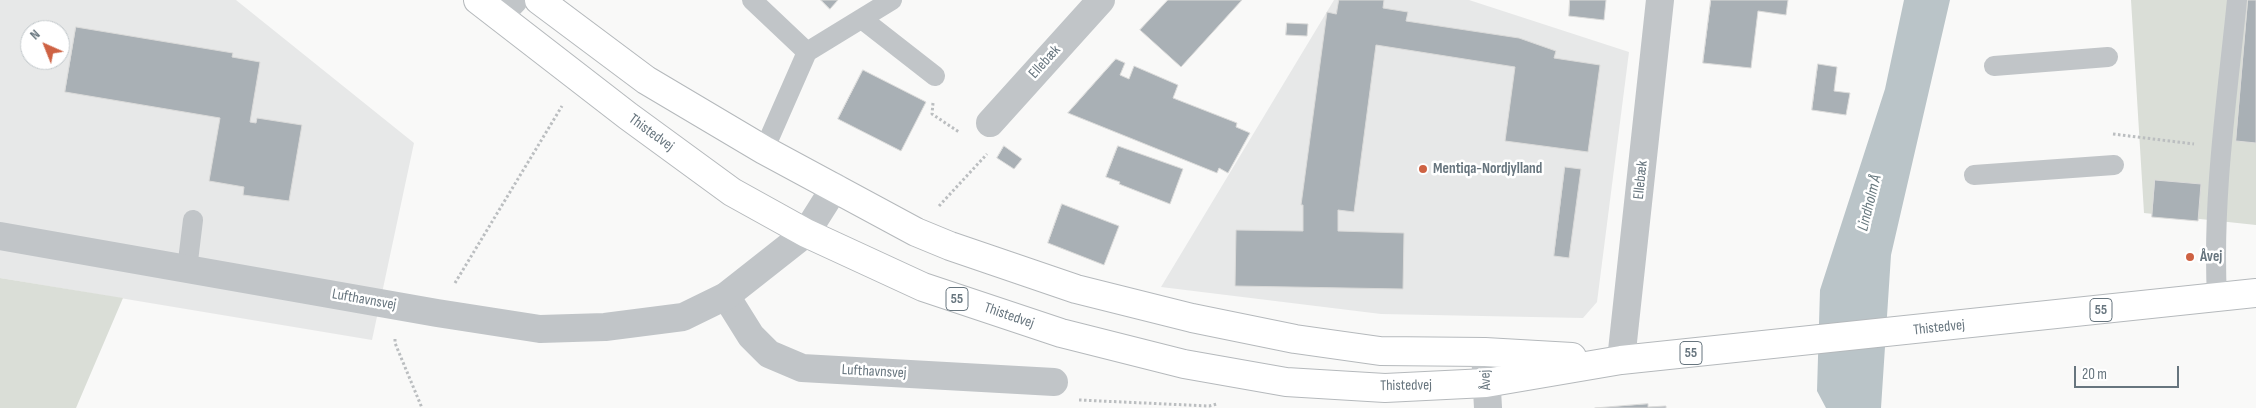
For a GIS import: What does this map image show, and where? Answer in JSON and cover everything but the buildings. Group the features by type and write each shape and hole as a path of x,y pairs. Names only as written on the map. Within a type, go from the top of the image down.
{"main road":[{"name":"Thistedvej","path":"539,0 646,80 764,150 916,232 950,246 1076,289 1192,318 1295,338 1380,351 1485,352 1621,360 1761,347 2256,293"},
{"name":"Thistedvej","path":"497,5 578,78 732,192 806,233 923,287 1061,333 1184,364 1286,382 1487,396 1621,360"}],"street":[{"name":"Ellebæk","path":"985,135 1101,0"},
{"name":"Ellebæk","path":"1621,360 1660,0"},
{"name":"Lufthavnsvej","path":"0,236 437,314 540,330 605,327 683,316 726,296 806,233 835,187"},
{"name":"Lufthavnsvej","path":"726,296 751,336 770,354 802,368 1054,382"},
{"name":"Åvej","path":"1485,352 1487,396"}],"lane":[{"path":"752,0 807,52"},
{"path":"764,150 807,52 892,0"},
{"path":"2216,297 2214,249 2237,0"},
{"path":"862,19 935,76"},
{"path":"1994,66 2108,57"},
{"path":"1974,175 2114,165"},
{"path":"187,269 193,220"}],"path":[{"path":"935,76 932,114 964,136"},
{"path":"437,314 578,78"},
{"path":"2113,134 2222,147"},
{"path":"916,232 989,152 985,135"},
{"path":"400,307 395,343 422,408"},
{"path":"1054,382 1070,400 1209,406 1218,404"}],"shaded area":[{"path":"0,0 236,0 414,143 372,340 0,278"},
{"name":"Mentiqa-Nordjylland","path":"1334,0 1469,0 1629,52 1597,302 1583,318 1381,314 1161,287"},
{"path":"2131,0 2256,0 2256,225 2144,213"},
{"path":"0,278 123,298 76,408 0,408"}],"water":[{"name":"Lindholm Å","path":"1904,0 1950,0 1891,255 1881,408 1826,408 1817,391 1820,290 1885,89"}],"place":[{"name":"Mentiqa-Nordjylland","path":"1423,169"},
{"name":"Åvej","path":"2190,257"}]}
